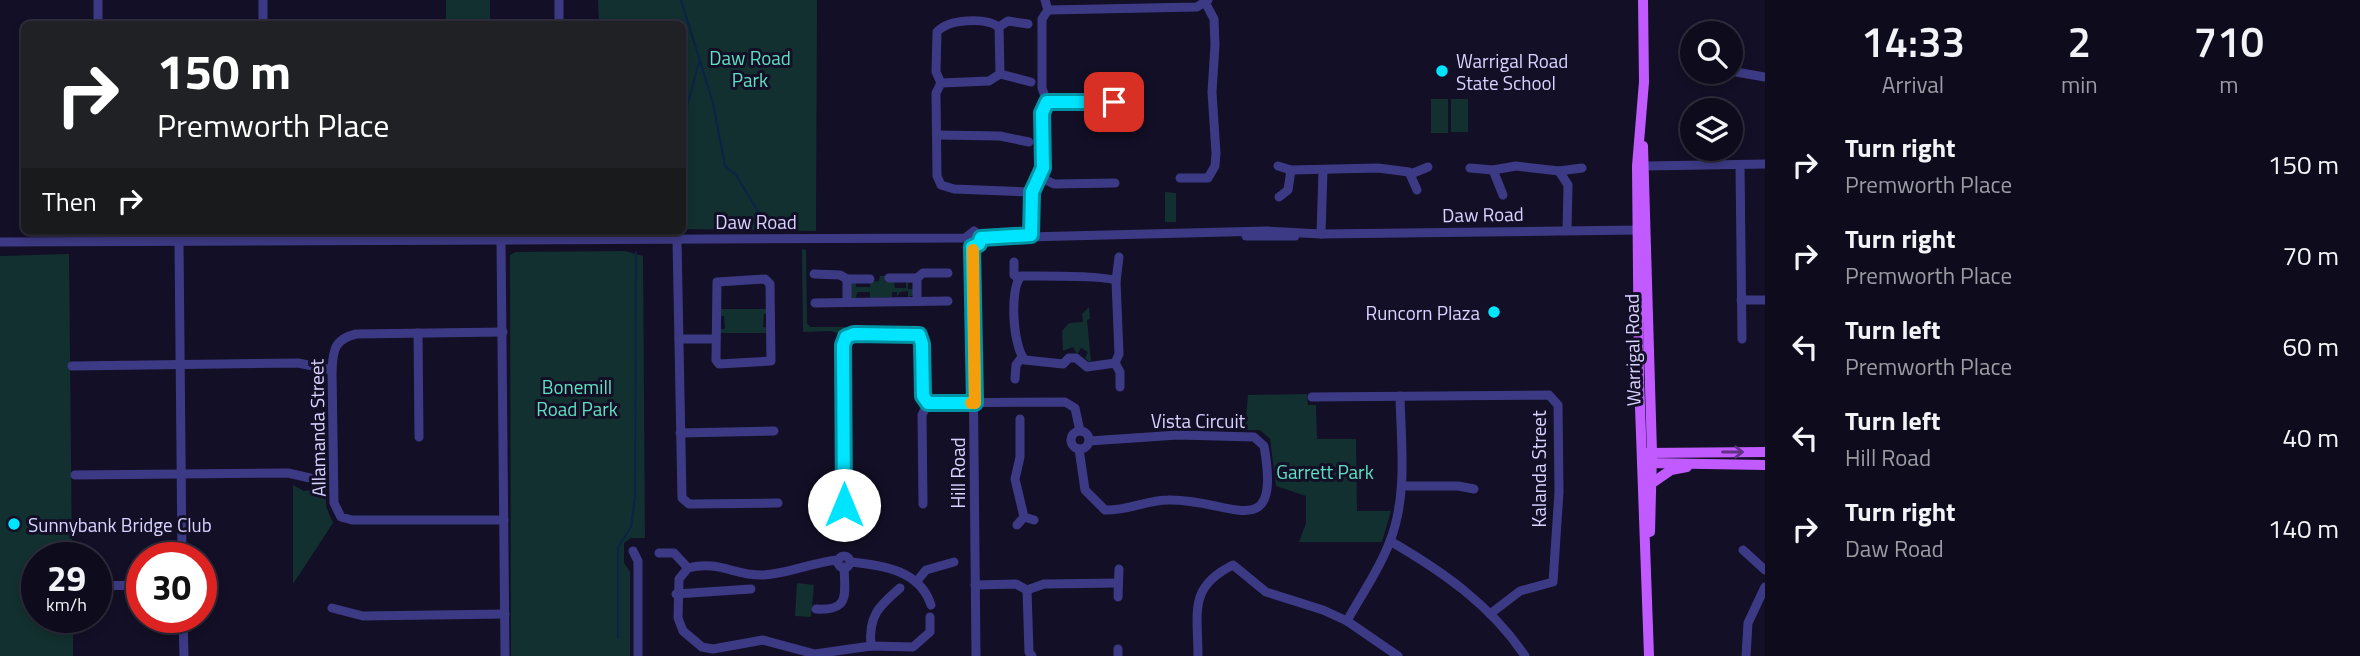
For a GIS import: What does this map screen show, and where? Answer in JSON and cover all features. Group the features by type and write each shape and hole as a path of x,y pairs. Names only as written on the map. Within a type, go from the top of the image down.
{"main road":[{"name":"Warrigal Road","path":"1643,0 1641,132 1649,656"},
{"path":"1646,458 1765,452"},
{"name":"Warrigal Road","path":"1646,458 1652,483 1647,566"},
{"path":"1646,458 1765,465"},
{"path":"1652,483 1671,470 1717,464"}],"street":[{"path":"98,0 98,21"},
{"path":"263,0 263,21"},
{"path":"559,0 559,21"},
{"path":"1045,0 1048,10"},
{"path":"1048,10 1198,7 1207,2 1214,19 1212,92 1215,166 1208,177 1180,178"},
{"path":"1031,235 1032,192 1040,177 1042,113 1047,102 1042,88 1042,19 1048,10"},
{"path":"941,83 936,72 936,36 940,28 979,20 999,27"},
{"path":"999,27 1011,21 1028,24"},
{"path":"999,27 1000,75"},
{"path":"1743,73 1765,78"},
{"path":"941,83 989,81 1000,75 1031,82"},
{"path":"941,83 936,93 937,176 943,187 1032,192"},
{"path":"1047,102 1114,102"},
{"path":"937,135 1000,135 1029,142"},
{"path":"1642,166 1765,164"},
{"path":"1740,165 1742,339"},
{"path":"1278,166 1291,170 1378,168 1411,174 1428,167"},
{"path":"1470,168 1582,168"},
{"path":"1279,197 1288,190 1291,170"},
{"path":"1321,233 1323,170"},
{"path":"1493,170 1503,195"},
{"path":"1559,170 1568,185 1567,230"},
{"path":"1411,174 1417,190"},
{"path":"1040,177 1054,184 1115,183"},
{"name":"Daw Road","path":"0,242 179,242 264,235 501,240 677,240 965,238 972,231 981,238 1278,231 1321,233 1642,230"},
{"path":"965,238 972,247 979,244 981,238"},
{"path":"501,240 505,656"},
{"path":"677,240 680,493 689,505 778,503"},
{"path":"179,242 182,542"},
{"name":"Hill Road","path":"972,247 976,656"},
{"path":"1115,363 1119,354 1116,281 1119,257"},
{"path":"1014,262 1014,275 1019,279"},
{"path":"889,278 917,278 923,273 948,273"},
{"path":"814,274 870,279"},
{"path":"1019,279 1025,276 1063,279 1103,276 1116,281"},
{"path":"917,278 917,301"},
{"path":"847,279 847,302"},
{"path":"1019,279 1014,307 1018,350 1022,357 1030,362 1063,364 1069,358 1076,358 1087,367 1115,363"},
{"path":"768,281 771,361 719,364 716,360 716,339 717,282 768,281"},
{"path":"1741,300 1765,300"},
{"path":"815,303 948,301"},
{"name":"Allamanda Street","path":"503,332 344,337 333,351 332,370 334,503 341,517 352,520 505,520"},
{"path":"418,333 419,437"},
{"path":"844,505 843,345 846,337 863,334 919,335 922,344 923,396 928,403"},
{"path":"679,339 716,339"},
{"path":"1015,379 1016,365 1022,357"},
{"path":"72,366 298,363 332,370"},
{"path":"1115,363 1120,372 1120,387"},
{"name":"Kalanda Street","path":"1312,397 1549,395 1558,405 1559,492 1553,582 1520,591 1490,614"},
{"path":"1347,621 1390,541 1402,486 1400,396"},
{"path":"928,403 1065,402 1070,403 1079,416 1080,431"},
{"path":"923,504 922,415 928,403"},
{"path":"1017,525 1029,519 1015,479 1020,457 1020,419"},
{"path":"680,433 774,431"},
{"path":"1080,431 1088,435 1089,441 1085,448 1079,449 1074,447 1071,439 1080,431"},
{"name":"Vista Circuit","path":"1079,449 1085,490 1105,510 1167,499 1245,511 1264,502 1269,492 1264,446 1254,437 1171,435 1112,442 1089,441"},
{"path":"75,475 288,473 310,478"},
{"path":"1402,486 1458,486 1474,489"},
{"path":"1390,541 1435,567 1490,614 1525,656"},
{"path":"1743,550 1765,570"},
{"path":"632,551 638,561 638,656"},
{"path":"659,553 674,553 688,568"},
{"path":"917,582 926,570 954,562"},
{"path":"816,609 833,610 840,606 845,596 844,563"},
{"path":"930,617 930,632 913,646 871,646 815,654 762,640 713,649 702,647 683,631 678,618 676,594 679,579 688,568 719,564 743,572 767,575 844,563 886,567 917,582 927,593 931,605"},
{"path":"1198,656 1198,597 1214,574 1233,565 1266,592 1324,610 1347,621 1398,656"},
{"path":"1118,597 1119,569"},
{"path":"975,585 1016,584 1027,590 1044,584 1118,583"},
{"path":"1746,656 1748,623 1765,587"},
{"path":"871,646 870,624 873,613 900,588"},
{"path":"676,594 751,589"},
{"path":"1027,590 1029,652 1032,656"},
{"path":"332,608 363,616 505,614"},
{"path":"183,633 184,656"}],"green space":[{"path":"446,0 490,0 490,21 446,21"},
{"name":"Daw Road Park","path":"598,0 817,0 816,231 686,229 686,21 599,21"},
{"path":"1431,99 1448,99 1448,133 1431,133"},
{"path":"1451,99 1468,99 1468,132 1451,132"},
{"path":"1165,192 1176,193 1176,222 1165,222"},
{"path":"802,249 806,250 807,323 810,327 847,327 841,335 831,331 803,332"},
{"name":"Bonemill Road Park","path":"625,251 643,256 645,538 631,538 624,543 624,563 630,572 630,656 511,656 510,255 516,252"},
{"path":"69,254 72,542 21,542 21,633 73,633 73,656 0,656 0,256"},
{"path":"880,276 885,276 885,282 894,282 895,288 906,288 906,282 914,282 908,283 908,289 914,289 914,295 908,297 908,291 900,292 897,297 897,292 892,292 892,297 870,298 870,292 857,292 856,298 851,298 851,282 856,282 856,287 870,287 870,282 879,281"},
{"path":"1089,307 1089,362 1085,358 1088,352 1081,348 1077,354 1073,347 1063,351 1062,331 1069,323 1083,322 1082,314"},
{"path":"719,309 768,309 768,313 764,314 763,327 769,328 769,333 719,333 720,329 725,329 724,316 720,316"},
{"name":"Garrett Park","path":"1307,394 1308,405 1316,405 1317,439 1356,439 1357,511 1391,511 1382,542 1299,542 1306,523 1306,496 1276,486 1270,439 1260,430 1245,430 1248,395"},
{"path":"317,469 326,469 326,506 333,523 293,584 293,485 304,491 314,490 321,481"},
{"path":"797,583 814,585 811,617 795,616"}],"waterway":[{"path":"681,0 713,103 725,166 736,175 767,226"},
{"path":"686,110 699,62"},
{"path":"618,638 618,547 631,527 635,498 636,252"}],"slow traffic":[{"path":"971,403 975,403 973,250"}],"place":[{"name":"Warrigal Road State School","path":"1442,71"},
{"name":"Runcorn Plaza","path":"1494,312"},
{"name":"Sunnybank Bridge Club","path":"14,524"}],"route":[{"path":"844,505 843,345 846,337 854,334 919,335 922,344 923,396 928,403 975,403 972,247 979,244 981,238 1031,235 1032,192 1043,168 1042,113 1047,102 1114,102"}]}
